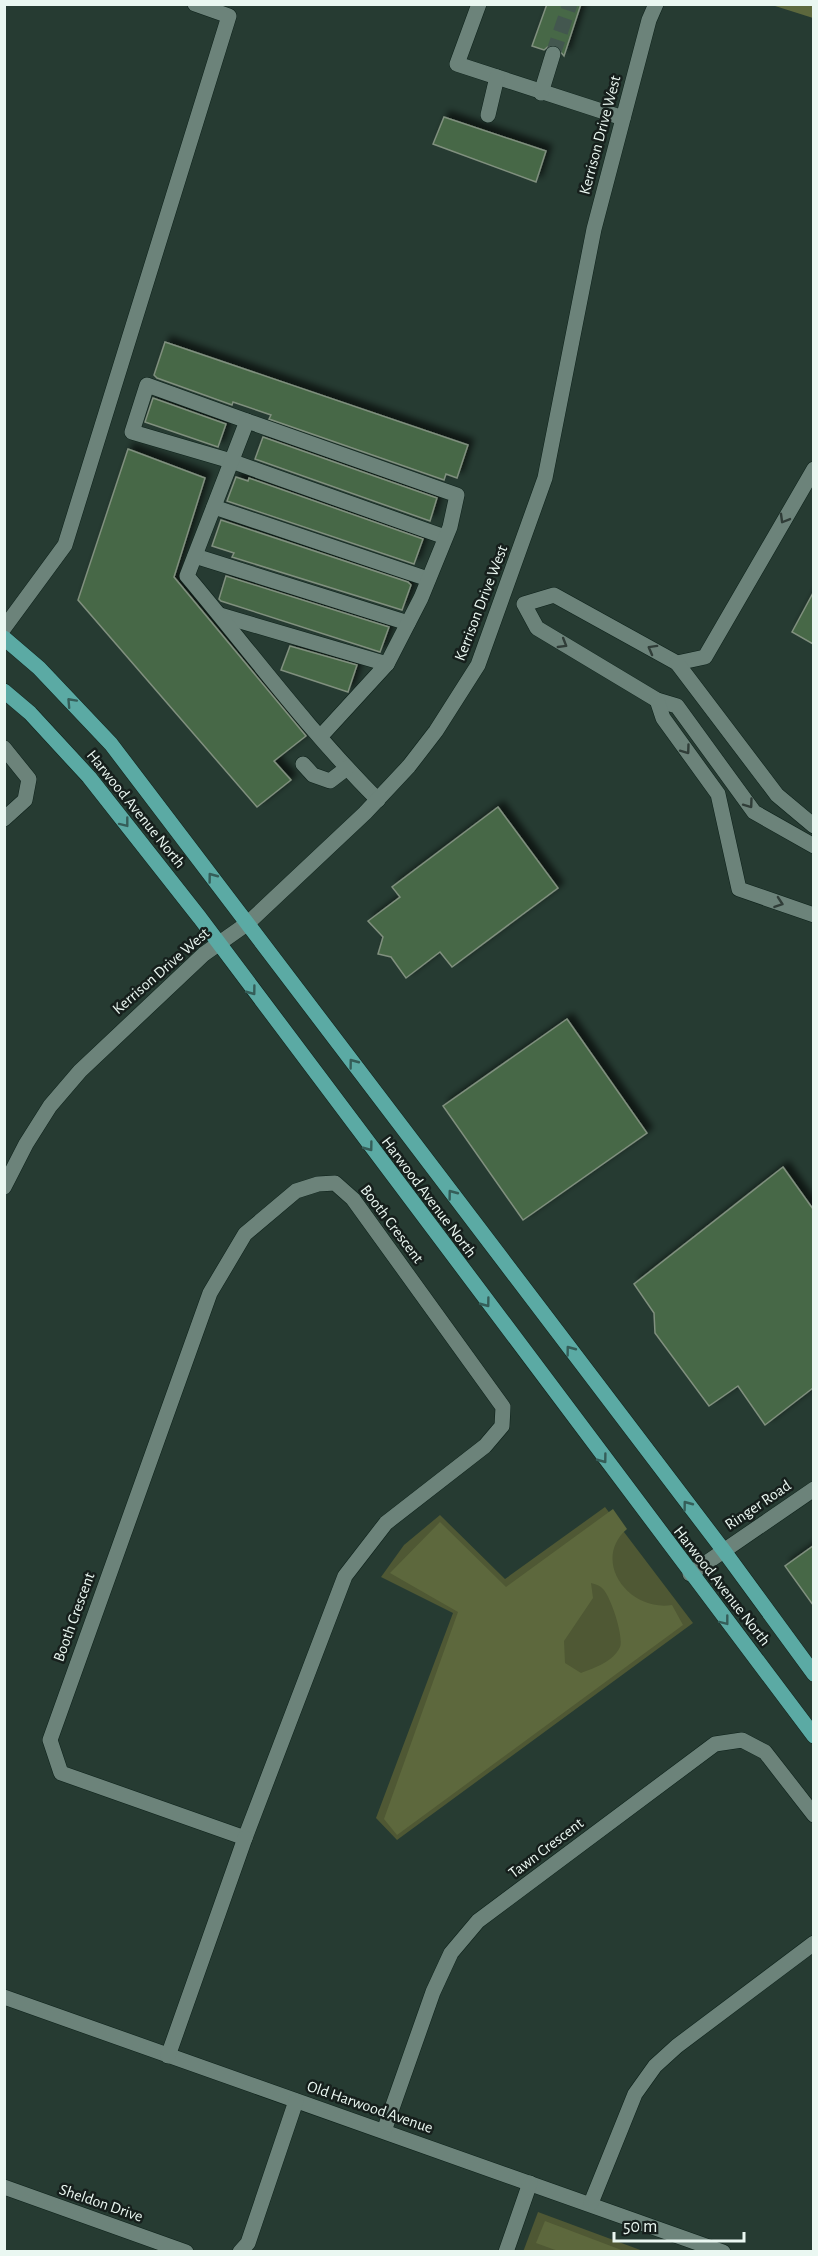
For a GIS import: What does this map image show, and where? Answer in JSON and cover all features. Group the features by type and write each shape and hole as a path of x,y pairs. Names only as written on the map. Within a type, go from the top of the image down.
{"main road":[{"name":"Harwood Avenue North","path":"4,638 39,668 111,744 724,1551 813,1674"},
{"name":"Harwood Avenue North","path":"4,691 30,713 89,777 218,944 813,1736"}],"street":[{"path":"4,628 65,545 229,16 195,4"},
{"path":"479,4 458,64 623,118"},
{"name":"Kerrison Drive West","path":"4,1187 44,1115 80,1071 129,1022 218,944 248,923 295,881 378,800 436,731 478,665 545,478 594,229 649,20 656,4"},
{"path":"541,93 553,54"},
{"path":"488,115 497,77"},
{"path":"321,736 387,664 428,579 445,537 457,495 147,384 132,432 231,461 445,537"},
{"path":"247,421 187,576 347,768 378,800"},
{"path":"677,663 705,657 813,468"},
{"path":"214,507 428,579"},
{"path":"195,556 408,623"},
{"path":"813,826 777,795 677,663 554,595 524,604 537,628 657,700 677,706 754,812 813,846"},
{"path":"220,615 387,664"},
{"path":"657,700 663,718 718,794 739,889 813,915"},
{"path":"4,748 28,778 25,801 4,819"},
{"path":"303,764 313,775 330,781 347,768"},
{"name":"Booth Crescent","path":"168,2056 245,1838 345,1576 386,1523 485,1446 502,1426 503,1407 353,1199 335,1183 318,1184 296,1191 245,1234 210,1293 50,1740 61,1773 245,1838"},
{"name":"Ringer Road","path":"690,1574 813,1490"},
{"name":"Tawn Crescent","path":"384,2132 433,1992 451,1953 478,1921 715,1744 742,1740 765,1752 813,1815"},
{"path":"591,2203 634,2094 655,2066 677,2046 813,1943"},
{"name":"Old Harwood Avenue","path":"4,1996 168,2056 591,2203 723,2252"},
{"path":"240,2252 248,2243 296,2101"},
{"path":"506,2252 530,2183"},
{"name":"Sheldon Drive","path":"4,2187 186,2252"}],"green space":[{"path":"772,5 813,5 813,18"},
{"path":"605,1507 693,1623 397,1840 376,1818 453,1613 381,1577 404,1545 440,1515 505,1579"},
{"path":"613,1509 627,1529 617,1541 613,1555 614,1569 620,1581 629,1592 641,1600 656,1605 672,1605 683,1625 397,1835 384,1819 458,1612 390,1573 440,1522 506,1587","holes":["591,1583 602,1588 610,1600 621,1642 613,1657 581,1673 565,1663 564,1641 593,1598"]},
{"path":"538,2212 643,2251 523,2252"},
{"path":"545,2221 624,2251 558,2251 536,2243"}],"building":[{"path":"547,4 581,4 564,56 555,45 550,45 544,50 532,46"},
{"path":"444,117 546,151 536,182 433,144"},
{"path":"165,342 468,445 457,478 446,474 444,480 269,419 271,415 233,402 232,405 157,378 154,375"},
{"path":"153,398 226,424 218,447 145,422"},
{"path":"263,437 437,498 430,521 255,459"},
{"path":"128,449 205,478 174,577 306,736 274,761 291,780 257,807 78,600"},
{"path":"236,477 248,481 249,478 423,539 414,564 227,501"},
{"path":"221,520 408,582 411,585 402,610 232,557 234,553 212,546"},
{"path":"226,576 389,627 380,652 221,601 219,599"},
{"path":"813,593 813,644 792,632"},
{"path":"290,646 357,665 348,692 281,670"},
{"path":"498,807 558,888 452,967 440,952 406,978 391,957 378,954 383,937 368,921 400,897 392,887"},
{"path":"567,1019 647,1133 523,1220 443,1106"},
{"path":"783,1167 813,1209 813,1388 765,1425 738,1386 709,1406 655,1333 654,1313 634,1284"},
{"path":"813,1546 813,1605 785,1566"}],"tunnel":[{"path":"553,54 570,4"}]}
